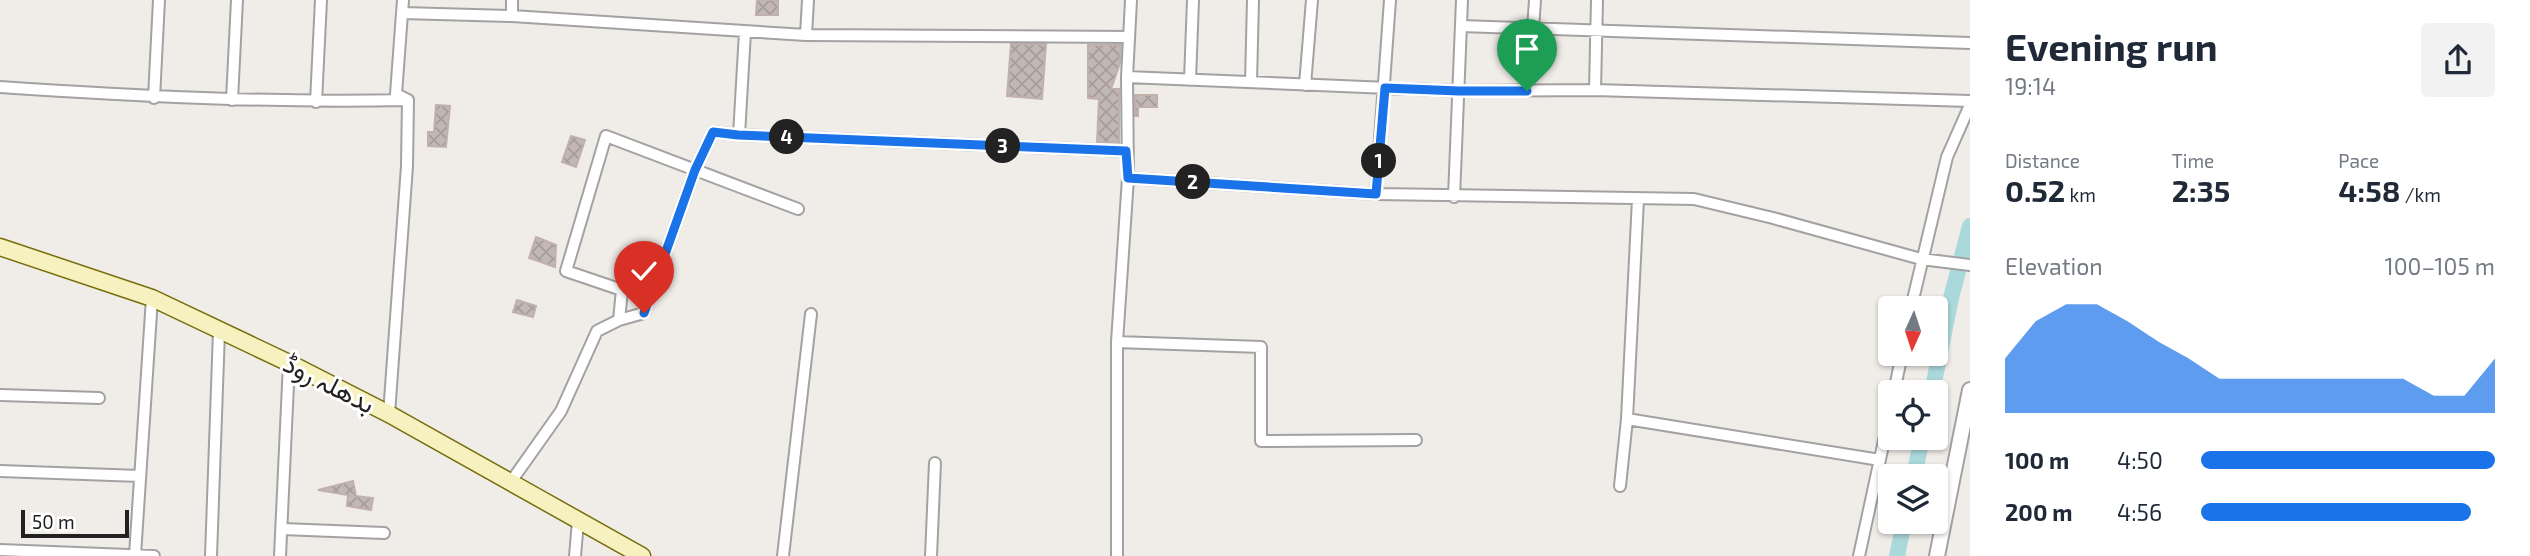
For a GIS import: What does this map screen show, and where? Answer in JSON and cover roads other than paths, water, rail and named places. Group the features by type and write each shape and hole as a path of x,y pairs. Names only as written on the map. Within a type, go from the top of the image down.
{"main road":[{"name":"بدھلہ روڈ","path":"0,247 152,298 289,363 389,415 642,556"}],"street":[{"path":"154,98 159,0"},
{"path":"232,100 237,0"},
{"path":"316,102 321,0"},
{"path":"403,0 396,94 408,100"},
{"path":"512,0 512,16"},
{"path":"806,36 808,0"},
{"path":"1117,556 1117,342 1128,178 1127,77 1131,0"},
{"path":"1190,80 1193,0"},
{"path":"1251,82 1253,0"},
{"path":"1305,85 1312,0"},
{"path":"1376,194 1390,0"},
{"path":"1454,197 1462,0"},
{"path":"1533,29 1535,0"},
{"path":"1595,90 1597,0"},
{"path":"402,13 512,16 806,36 1129,37"},
{"path":"1461,26 1970,43"},
{"path":"738,135 745,32"},
{"path":"1127,77 1459,91 1595,90 1970,103 1947,157 1914,296"},
{"path":"0,87 154,98 316,102 408,100"},
{"path":"389,415 407,166 408,100"},
{"path":"510,483 561,411 597,331 619,320 644,313 695,170 713,132 1126,151"},
{"path":"619,320 622,290 566,271 606,136 798,209"},
{"path":"1128,178 1454,197 1694,199 1922,259 1970,265"},
{"path":"1620,486 1627,419 1638,199"},
{"path":"135,555 152,298"},
{"path":"783,556 811,314"},
{"path":"211,556 219,331"},
{"path":"1117,342 1261,348 1261,441 1416,440"},
{"path":"280,556 289,363"},
{"path":"1937,556 1970,390"},
{"path":"0,395 99,398"},
{"path":"1627,419 1880,460"},
{"path":"1859,556 1882,450"},
{"path":"930,556 935,463"},
{"path":"0,471 140,476"},
{"path":"575,556 578,521"},
{"path":"282,529 384,533"},
{"path":"0,550 154,556"}],"waterway":[{"path":"1934,380 1951,298 1970,226"},
{"path":"1917,464 1919,450"},
{"path":"1897,556 1902,534"}]}
